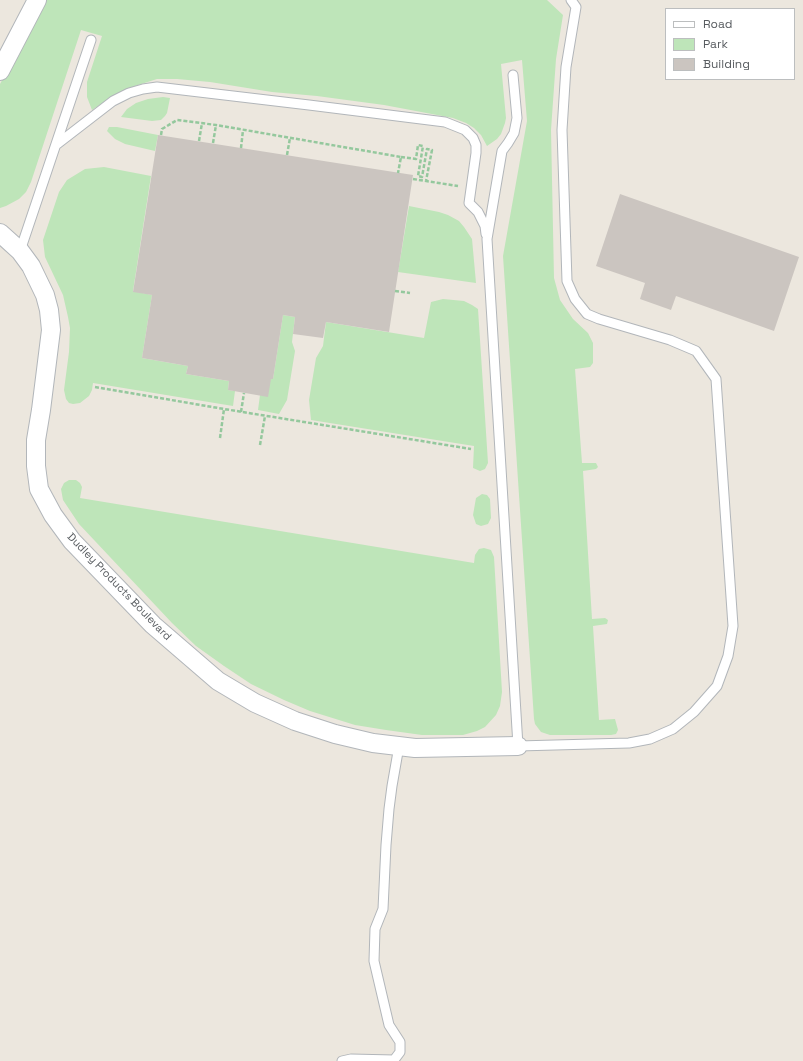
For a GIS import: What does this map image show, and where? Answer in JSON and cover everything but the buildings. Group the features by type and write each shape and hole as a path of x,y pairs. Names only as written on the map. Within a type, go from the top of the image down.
{"street":[{"path":"0,71 37,0"},
{"name":"Dudley Products Boulevard","path":"0,232 20,251 31,266 45,295 51,330 36,440 36,466 39,489 52,515 72,541 153,625 218,680 255,703 295,721 335,734 373,743 415,748 518,746"}],"lane":[{"path":"56,145 114,101 129,93 157,87 445,122 465,130 473,138 476,145 476,153 469,203 478,212 485,226 487,239 518,746 629,743 650,739 673,729 694,712 717,686 728,656 733,626 716,379 696,351 670,340 600,320 587,314 575,299 567,281 562,130 566,67 576,7 571,0"},
{"path":"20,251 91,40"},
{"path":"487,239 502,151 514,133 517,118 513,75"},
{"path":"342,1061 351,1059 394,1060 400,1052 400,1042 390,1025 374,961 375,929 384,909 386,845 390,801 399,746"}],"path":[{"path":"161,135 162,129 177,120 216,125 416,159 418,145 423,146 418,176 422,177 427,149 432,150 426,181"},
{"path":"200,141 202,123"},
{"path":"213,143 216,125"},
{"path":"241,148 243,130"},
{"path":"287,155 290,138"},
{"path":"398,173 401,157"},
{"path":"413,179 471,189"},
{"path":"395,291 410,293"},
{"path":"95,387 471,450"},
{"path":"241,412 244,393"},
{"path":"220,438 224,409"},
{"path":"260,444 265,416"}],"green space":[{"path":"45,0 547,0 563,15 556,59 551,130 554,278 560,300 573,319 588,333 593,343 593,363 590,367 575,369 582,463 596,463 598,467 596,469 583,471 592,619 605,618 608,620 607,624 593,626 599,720 615,719 618,730 616,734 550,735 541,732 535,724 534,719 503,256 527,121 522,60 501,64 506,118 501,134 487,146 481,135 474,128 453,118 384,105 317,96 272,92 210,82 157,79 135,86 115,95 92,110 87,97 87,82 102,36 81,30 31,182 26,192 19,199 0,208 0,84"},
{"path":"163,97 170,98 167,113 161,120 152,121 121,117 127,109 136,103 148,99"},
{"path":"109,127 117,127 158,135 155,151 125,144 115,139 107,131"},
{"path":"104,167 151,176 133,291 152,295 142,358 188,366 186,374 229,381 228,390 235,391 233,406 93,383 89,396 80,403 69,403 66,399 64,390 69,352 70,328 63,295 45,257 43,240 59,192 67,180 85,169"},
{"path":"409,206 439,212 459,221 472,239 476,283 398,272"},
{"path":"443,299 464,301 478,309 488,463 485,469 480,471 473,468 474,446 311,420 309,400 316,358 323,346 326,322 424,338 431,302"},
{"path":"283,315 295,317 292,342 295,351 287,400 279,414 258,410 260,395 271,379 273,379"},
{"path":"69,480 76,480 80,483 82,487 80,498 474,563 475,555 479,549 484,548 491,550 494,557 502,692 500,706 496,715 485,727 463,735 422,735 355,725 310,711 251,684 196,646 172,623 79,524 63,500 61,489 64,483"},
{"path":"482,494 487,495 490,499 491,518 488,524 481,526 476,524 473,515 476,498"}]}
